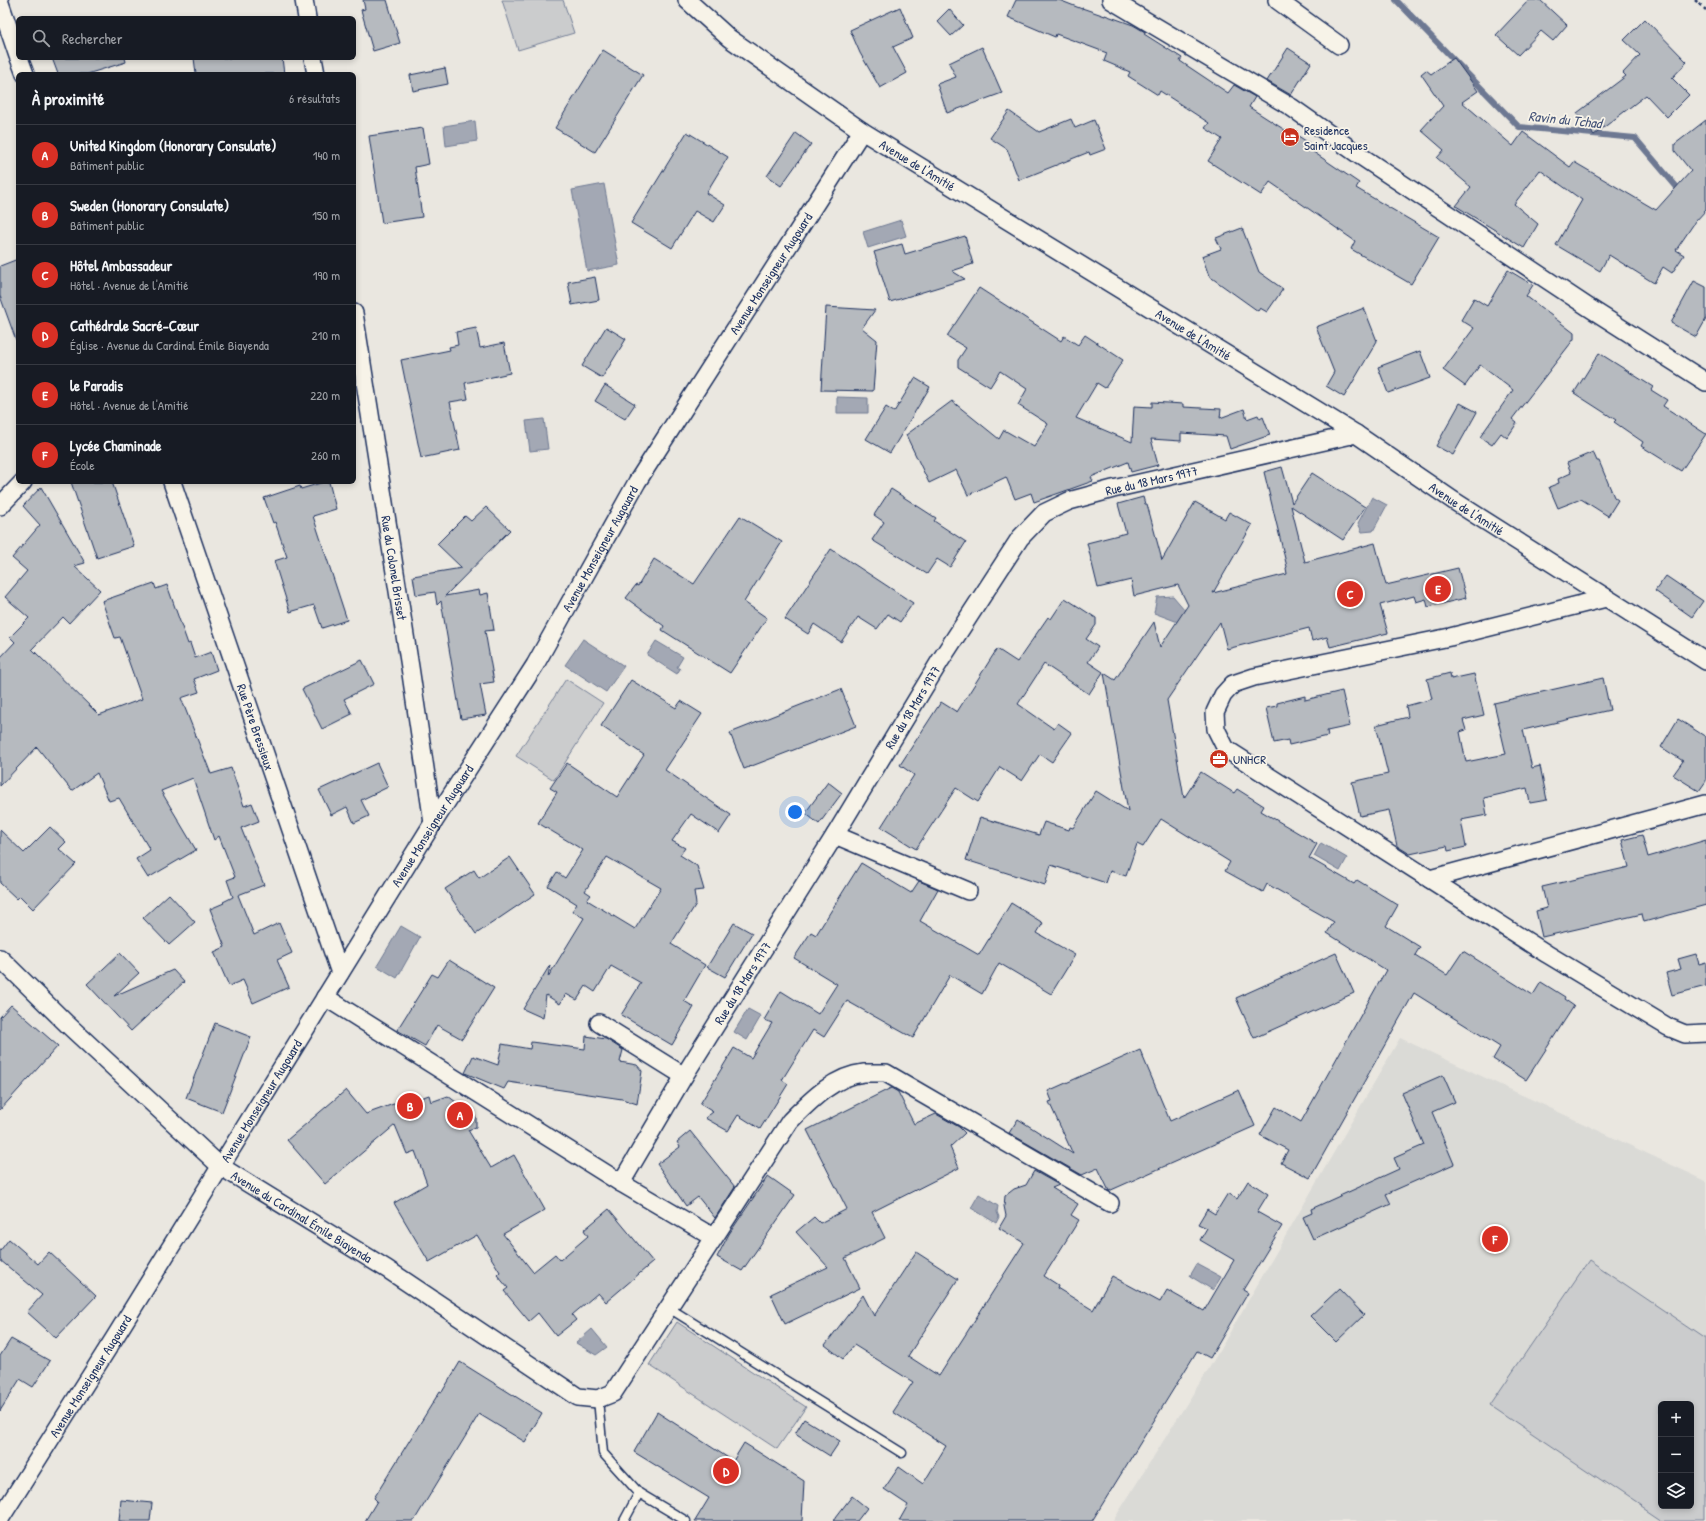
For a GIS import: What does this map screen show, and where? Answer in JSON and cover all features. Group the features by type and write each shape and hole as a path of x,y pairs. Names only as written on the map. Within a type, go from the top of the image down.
{"street":[{"path":"304,0 307,16"},
{"name":"Avenue de l'Amitié","path":"687,0 730,38 862,131 1356,434 1454,501 1706,661"},
{"path":"1111,0 1291,107 1362,157 1588,307 1706,382"},
{"path":"1277,0 1339,46"},
{"path":"0,3 16,51"},
{"path":"19,60 24,72"},
{"path":"313,60 316,72"},
{"name":"Avenue Monseigneur Augouard","path":"0,1519 115,1337 433,823 535,665 637,482 862,131"},
{"name":"Rue du Colonel Brisset","path":"356,326 409,659 433,823"},
{"name":"Rue du 18 Mars 1977","path":"621,1183 684,1076 835,835 940,661 1020,538 1044,513 1069,501 1113,489 1356,434"},
{"path":"0,506 21,484"},
{"name":"Rue Père Bressieux","path":"173,484 340,973"},
{"path":"1606,598 1450,637 1254,677 1233,684 1223,695 1215,712 1216,729 1226,750 1547,954 1668,1027 1685,1034 1706,1033"},
{"path":"1430,879 1706,804"},
{"path":"835,835 968,891"},
{"name":"Avenue du Cardinal Émile Biayenda","path":"0,958 67,1024 220,1166 387,1270 578,1397 598,1400"},
{"path":"324,997 621,1183 713,1237"},
{"path":"599,1022 684,1076"},
{"path":"598,1400 612,1392 669,1308 713,1237 790,1121 813,1098 839,1081 863,1073 886,1073 1110,1203"}],"lane":[{"path":"669,1308 902,1453"},
{"path":"598,1400 603,1453 638,1493 686,1521"},
{"path":"624,1521 638,1493"}],"path":[{"path":"1695,0 1706,10"}],"shaded area":[{"path":"502,0 563,0 574,33 518,50"},
{"path":"475,121 477,141 446,146 444,126"},
{"path":"604,184 619,265 587,271 572,190"},
{"path":"901,220 906,236 868,248 863,232"},
{"path":"837,397 868,398 868,413 837,413"},
{"path":"544,419 548,449 530,451 526,421"},
{"path":"1372,497 1387,505 1373,531 1362,532 1358,523"},
{"path":"1173,596 1191,617 1186,625 1154,613 1157,597"},
{"path":"583,639 624,666 606,692 565,665"},
{"path":"656,641 683,657 677,667 680,669 677,674 647,655"},
{"path":"566,679 603,703 554,780 516,756"},
{"path":"1321,843 1347,858 1340,871 1314,856"},
{"path":"401,926 420,937 397,978 377,966"},
{"path":"748,1009 761,1016 747,1040 734,1032"},
{"path":"1400,1038 1706,1181 1706,1521 1113,1521 1211,1365"},
{"path":"979,1194 998,1206 997,1212 999,1217 996,1223 971,1208"},
{"path":"1589,1260 1706,1339 1706,1521 1662,1521 1490,1405"},
{"path":"1197,1264 1221,1277 1213,1290 1190,1276"},
{"path":"677,1322 806,1407 777,1449 649,1365"},
{"path":"592,1329 607,1347 596,1355 576,1343"}],"building":[{"path":"363,0 387,0 400,43 373,51 361,10 365,9"},
{"path":"1016,0 1059,0 1133,25 1145,32 1144,34 1182,58 1180,61 1228,93 1234,85 1255,97 1249,107 1288,132 1289,130 1309,143 1306,147 1359,183 1356,188 1439,237 1411,284 1351,249 1355,241 1270,182 1261,195 1208,161 1222,139 1205,128 1209,123 1160,91 1158,95 1128,76 1130,72 1104,61 1107,53 1056,34 1055,37 1008,17"},
{"path":"1529,0 1540,0 1567,25 1553,41 1541,31 1518,55 1496,35"},
{"path":"900,7 913,38 893,47 907,73 880,88 860,53 850,30"},
{"path":"949,9 963,25 951,36 937,21"},
{"path":"1645,19 1687,62 1672,78 1689,95 1667,117 1646,95 1594,135 1577,113 1626,76 1623,73 1640,55 1624,40"},
{"path":"982,47 1002,93 947,113 937,84 956,77 949,63"},
{"path":"1288,48 1311,63 1291,95 1267,81"},
{"path":"603,50 643,75 595,152 555,128"},
{"path":"1454,58 1478,91 1462,102 1513,146 1523,132 1570,167 1574,162 1656,210 1691,171 1675,151 1675,144 1706,120 1706,210 1695,222 1676,250 1684,255 1672,273 1663,267 1654,283 1609,255 1600,271 1556,245 1582,200 1540,170 1514,204 1538,224 1524,248 1456,206 1471,187 1437,158 1444,150 1421,130 1443,106 1421,74 1426,70 1431,74"},
{"path":"53,60 126,60 126,62 94,72 57,72"},
{"path":"194,60 282,60 284,72 196,72"},
{"path":"445,68 448,84 413,91 410,75"},
{"path":"1009,111 1039,132 1071,119 1075,128 1094,120 1106,149 1090,155 1089,152 1019,180 1007,149 990,138"},
{"path":"423,128 429,164 415,167 422,217 382,223 369,136"},
{"path":"687,132 728,157 706,193 725,205 714,222 695,211 672,248 631,223"},
{"path":"796,133 811,144 781,186 767,176"},
{"path":"1242,228 1259,272 1283,289 1267,312 1260,308 1258,311 1209,276 1202,256 1221,249 1216,238"},
{"path":"965,236 973,264 952,271 965,279 890,302 874,252 902,244 905,254"},
{"path":"16,260 16,340 0,296 0,266"},
{"path":"1508,270 1533,285 1526,296 1574,333 1574,339 1512,419 1517,423 1507,438 1501,433 1492,445 1480,437 1513,390 1480,365 1465,386 1443,370 1474,328 1461,320 1474,298 1487,306"},
{"path":"595,277 599,300 572,305 568,282"},
{"path":"1694,281 1706,287 1706,319 1696,337 1671,323"},
{"path":"979,288 1061,341 1064,336 1078,345 1085,335 1123,360 1105,388 1097,383 1076,418 1132,442 1134,406 1152,407 1152,402 1183,404 1183,407 1221,409 1220,418 1244,409 1247,419 1258,415 1260,419 1263,417 1270,435 1230,449 1226,436 1181,433 1181,441 1151,439 1158,465 1131,472 1128,462 1091,477 1093,481 1034,502 1031,493 1015,499 1006,477 968,495 956,470 929,483 906,435 952,401 999,439 1004,430 1034,447 1048,424 1018,405 1027,389 1000,371 990,387 958,367 958,360 966,348 947,336"},
{"path":"826,307 875,310 862,328 877,340 873,391 821,390"},
{"path":"1364,308 1377,341 1344,397 1326,386 1334,372 1316,327"},
{"path":"606,327 626,339 602,378 582,366"},
{"path":"476,328 480,348 504,343 510,373 465,383 468,399 450,402 460,450 421,458 401,360 450,350 449,347 458,345 456,332"},
{"path":"1420,351 1430,378 1388,393 1378,367"},
{"path":"1599,353 1653,387 1651,390 1667,400 1663,406 1706,434 1681,471 1641,446 1643,442 1614,422 1616,420 1574,393"},
{"path":"915,378 930,387 890,453 866,439 886,407 894,412"},
{"path":"605,385 635,404 625,419 595,401"},
{"path":"1460,403 1477,412 1453,455 1436,446"},
{"path":"1593,452 1597,461 1599,461 1614,497 1618,500 1608,516 1581,499 1558,508 1549,487 1559,483 1558,479 1571,473 1567,463"},
{"path":"1282,467 1292,503 1312,473 1365,507 1343,540 1291,506 1305,562 1375,543 1386,585 1458,568 1466,598 1428,607 1426,599 1416,602 1414,596 1380,605 1388,633 1330,647 1327,637 1312,641 1309,628 1227,649 1220,622 1167,700 1184,798 1201,772 1234,793 1237,789 1264,806 1261,811 1317,844 1309,858 1354,884 1357,880 1398,905 1386,926 1420,947 1415,955 1447,975 1463,951 1533,995 1541,982 1565,997 1564,999 1574,1006 1526,1080 1493,1059 1500,1047 1414,993 1310,1178 1281,1163 1288,1150 1260,1135 1276,1107 1301,1122 1386,970 1327,933 1334,922 1267,884 1263,892 1225,871 1230,862 1161,819 1143,847 1137,844 1126,876 1110,871 1106,883 1051,865 1045,885 966,860 980,817 1039,835 1044,822 1069,830 1070,827 1073,828 1096,791 1128,811 1104,673 1115,680 1154,622 1160,647 1188,605 1178,585 1134,596 1131,580 1098,588 1087,543 1126,533 1118,504 1143,497 1145,504 1147,504 1162,560 1195,502 1225,519 1229,512 1252,525 1213,593 1287,574 1287,567 1264,472"},
{"path":"72,484 113,484 134,546 97,558"},
{"path":"317,484 330,484 336,509 313,516 347,620 322,628 314,605 290,612 274,561 287,557 275,522 273,523 264,498 300,486 301,489"},
{"path":"41,487 85,563 74,566 100,590 69,623 63,617 32,649 99,715 142,699 120,637 115,638 102,601 154,583 156,589 167,585 188,644 190,643 195,658 211,652 217,670 194,679 199,692 181,698 211,774 231,768 244,806 252,803 259,821 241,828 264,885 238,895 254,935 279,923 292,953 277,960 289,987 253,1003 243,980 229,986 214,952 225,947 210,909 233,897 227,880 235,877 219,836 214,840 193,778 161,791 196,850 148,878 136,859 150,850 119,798 109,801 97,773 72,791 37,747 0,786 0,658 15,642 10,637 29,618 5,597 27,571 12,558 40,525 23,506"},
{"path":"891,489 936,518 934,521 966,542 950,567 937,559 927,574 872,540 884,522 874,515"},
{"path":"486,507 510,530 445,596 479,590 480,595 488,593 494,630 485,631 494,682 480,684 486,715 461,719 441,601 437,605 435,592 416,595 413,576 462,568 437,544 465,516 471,521"},
{"path":"740,516 782,542 744,602 767,618 730,673 662,630 664,626 626,598 636,585 638,586 654,559 694,584"},
{"path":"831,549 913,603 900,622 888,614 877,629 858,617 841,642 814,624 808,634 785,619"},
{"path":"1666,576 1703,601 1692,617 1655,591"},
{"path":"1065,598 1096,618 1096,625 1086,639 1098,647 1088,662 1103,672 1089,694 1044,664 1018,704 1054,729 1058,723 1072,733 1052,762 1040,754 1022,781 1000,767 978,802 956,788 916,849 881,827 914,775 900,765 941,702 957,712 997,649 1017,662 1048,617 1051,619"},
{"path":"362,660 374,684 344,699 352,714 322,729 302,689"},
{"path":"1450,673 1451,679 1474,674 1484,715 1463,720 1466,730 1460,732 1466,762 1506,754 1494,703 1603,678 1610,710 1523,730 1532,768 1540,766 1547,800 1530,803 1527,788 1484,798 1487,815 1461,820 1466,847 1448,851 1447,846 1410,854 1397,846 1389,810 1360,816 1352,782 1388,774 1376,725 1408,717 1406,706 1432,699 1427,679"},
{"path":"631,680 676,708 681,701 702,714 665,770 731,815 719,833 691,814 672,841 685,848 680,855 697,866 704,890 694,891 696,904 671,944 705,965 684,1001 694,1007 672,1045 621,1015 641,983 611,966 595,992 586,986 577,1000 566,994 560,1004 546,995 543,1018 523,1009 550,965 548,977 584,918 572,911 577,904 548,886 557,872 565,878 583,850 538,823 557,792 550,788 567,763 617,797 644,755 601,726","holes":["607,857 661,888 635,929 587,900 591,895 585,891"]},
{"path":"841,689 856,726 744,769 730,733"},
{"path":"1342,691 1350,726 1327,731 1328,736 1289,745 1288,740 1274,743 1266,708 1277,706 1277,703 1305,696 1305,700"},
{"path":"1678,719 1706,737 1706,781 1699,791 1673,775 1683,761 1661,747"},
{"path":"377,763 388,787 361,800 369,816 354,823 347,807 331,815 319,790"},
{"path":"828,782 842,793 819,824 805,813"},
{"path":"50,827 66,842 59,849 76,864 33,909 20,896 17,899 0,883 0,830 24,853"},
{"path":"1642,835 1648,857 1706,840 1706,905 1644,922 1642,914 1542,937 1536,911 1547,908 1542,887 1629,867 1622,840"},
{"path":"510,857 535,894 476,934 445,889 474,870 479,878"},
{"path":"861,863 911,893 919,881 938,889 920,921 979,955 1011,903 1043,923 1037,933 1075,955 1051,994 999,963 982,994 950,975 913,1038 847,1001 824,1037 813,1030 782,1080 788,1084 760,1129 738,1115 728,1131 705,1118 713,1112 700,1104 734,1048 751,1058 772,1023 764,1020 781,991 818,1014 837,984 794,958 811,932 816,935"},
{"path":"169,894 195,922 169,945 143,918"},
{"path":"734,923 752,933 725,977 707,967"},
{"path":"120,953 139,973 114,996 173,970 184,982 131,1031 87,984"},
{"path":"1336,953 1354,993 1254,1038 1236,998"},
{"path":"1696,954 1699,964 1706,962 1706,986 1672,995 1666,973 1681,969 1678,959"},
{"path":"449,960 494,988 462,1039 437,1025 425,1046 397,1030 432,974 438,977"},
{"path":"11,1005 58,1046 0,1110 0,1017"},
{"path":"215,1023 251,1037 222,1112 186,1098"},
{"path":"586,1036 606,1039 623,1050 620,1062 637,1065 642,1071 637,1104 622,1099 508,1082 504,1089 465,1073 473,1056 498,1065 502,1044 530,1049 531,1042 585,1049"},
{"path":"1140,1050 1170,1121 1239,1090 1255,1126 1109,1191 1098,1168 1082,1175 1009,1133 1018,1119 1073,1154 1049,1102 1052,1101 1048,1091"},
{"path":"1443,1075 1455,1102 1432,1112 1454,1164 1386,1194 1391,1204 1313,1239 1303,1217 1312,1213 1311,1209 1399,1169 1394,1158 1424,1145 1402,1093"},
{"path":"891,1088 898,1092 914,1124 936,1114 959,1127 965,1133 950,1147 959,1168 872,1212 885,1238 845,1258 860,1288 785,1324 771,1294 828,1267 796,1232 814,1217 820,1223 847,1209 807,1130"},
{"path":"346,1090 366,1114 410,1098 412,1101 429,1095 431,1102 448,1096 476,1117 476,1127 468,1130 491,1168 514,1155 545,1210 503,1234 533,1272 555,1254 560,1260 588,1236 584,1230 609,1209 653,1262 606,1302 598,1293 572,1315 576,1320 556,1336 538,1313 529,1321 504,1291 508,1288 497,1275 500,1272 477,1235 429,1262 394,1203 427,1184 415,1151 407,1154 395,1125 325,1184 287,1140"},
{"path":"690,1131 735,1187 715,1218 698,1197 686,1206 657,1164 680,1147 677,1142"},
{"path":"1034,1171 1059,1185 1052,1188 1078,1204 1071,1215 1079,1220 1044,1276 1058,1285 1057,1288 1093,1310 1112,1276 1160,1302 1167,1290 1204,1311 1234,1260 1200,1240 1207,1228 1198,1224 1207,1209 1215,1214 1228,1193 1237,1199 1248,1181 1268,1194 1257,1212 1282,1226 1243,1290 1248,1293 1210,1358 1197,1351 1092,1521 899,1521 908,1505 884,1489 899,1467 923,1484 946,1446 893,1412 913,1382 854,1345 843,1359 825,1345 863,1295 874,1316 916,1252 958,1279 908,1356 939,1376 1024,1243 999,1228 1006,1216 1004,1206 1005,1196 1014,1189 1026,1185"},
{"path":"768,1176 795,1195 742,1271 717,1257 729,1234"},
{"path":"9,1239 38,1264 49,1252 96,1296 56,1338 27,1312 42,1295 0,1260 0,1251"},
{"path":"1339,1289 1364,1315 1336,1342 1310,1316"},
{"path":"11,1339 50,1361 33,1387 20,1379 0,1411 0,1356"},
{"path":"460,1362 542,1413 525,1442 479,1414 414,1521 365,1521 377,1501 374,1498 440,1391 442,1392"},
{"path":"657,1412 733,1461 744,1443 804,1481 802,1521 695,1521 709,1498 634,1452"},
{"path":"804,1419 840,1441 830,1456 795,1434"},
{"path":"852,1496 867,1508 857,1521 833,1521"},
{"path":"121,1500 152,1503 150,1521 119,1521"}],"waterway":[{"name":"Ravin du Tchad","path":"1396,0 1519,127 1635,138 1681,192"}],"place":[{"name":"Residence Saint Jacques","path":"1290,137"},
{"name":"le Paradis","path":"1438,589"},
{"name":"Hôtel Ambassadeur","path":"1350,594"},
{"name":"UNHCR","path":"1219,759"},
{"name":"Sweden (Honorary Consulate)","path":"410,1106"},
{"name":"United Kingdom (Honorary Consulate)","path":"460,1115"},
{"name":"Lycée Chaminade","path":"1495,1239"},
{"name":"Cathédrale Sacré-Cœur","path":"726,1471"}]}
